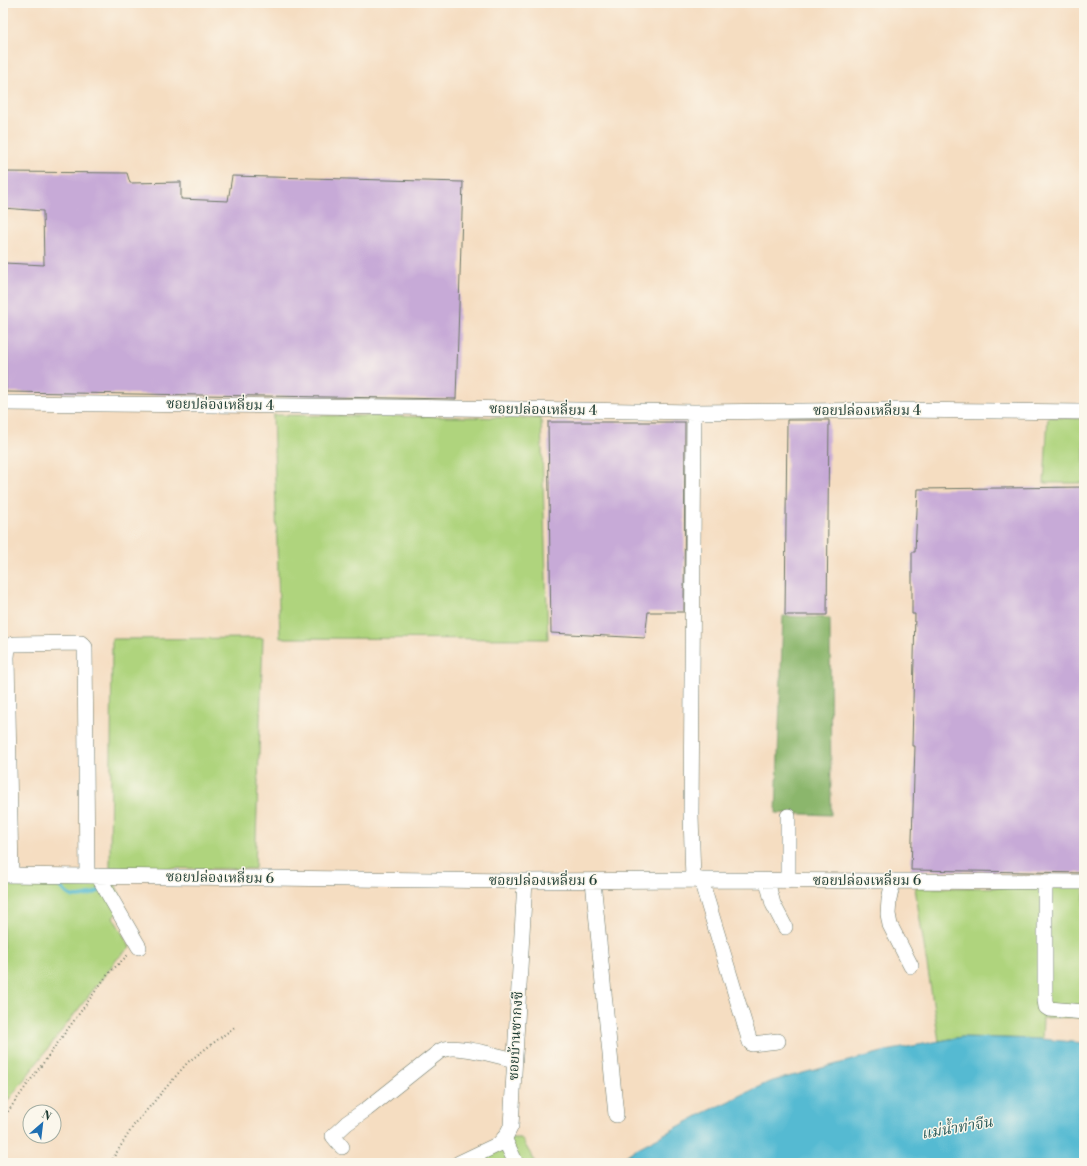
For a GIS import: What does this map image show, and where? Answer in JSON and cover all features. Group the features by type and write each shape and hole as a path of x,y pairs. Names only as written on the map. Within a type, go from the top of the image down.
{"street":[{"name":"ซอยปล่องเหลี่ยม 4","path":"3,402 694,412 896,410 1084,412"},
{"path":"694,412 691,815 697,880 750,1042 752,1044 778,1041"},
{"path":"7,875 7,657 9,647 16,644 81,644 85,647 92,876 137,944"},
{"path":"788,816 788,881"},
{"name":"ซอยปล่องเหลี่ยม 6","path":"7,875 525,881 767,880 1084,882"},
{"path":"767,880 773,904 785,927"},
{"name":"ซอยบ้านซากงซี","path":"504,1138 510,1126 525,881"},
{"path":"593,881 616,1115"},
{"path":"893,881 888,914 890,925 911,966"},
{"path":"1045,882 1046,1007 1049,1009 1084,1012"},
{"path":"342,1147 333,1136 347,1123 415,1070 446,1048 471,1050 514,1060"},
{"path":"459,1163 499,1144 504,1138 516,1163"}],"path":[{"path":"3,1118 108,974 137,944"},
{"path":"111,1163 134,1125 188,1062 236,1026"}],"green space":[{"path":"273,415 541,418 548,639 280,638"},
{"path":"1048,417 1084,419 1084,483 1044,483"},
{"path":"783,616 830,618 831,815 776,813"},
{"path":"263,638 255,869 110,868 112,639"},
{"path":"3,879 96,879 115,884 125,906 113,917 130,947 117,959 6,1103 3,1101"},
{"path":"1084,887 1084,1017 1043,1018 1042,1039 961,1037 939,1041 915,888"},
{"path":"511,1138 521,1138 536,1163 470,1163"}],"water":[{"name":"แม่น้ำท่าจีน","path":"961,1037 1042,1039 1084,1043 1084,1163 616,1163 634,1150 702,1114 769,1082 886,1051"}],"building":[{"path":"4,172 127,173 130,183 181,182 181,199 228,201 232,176 463,182 456,399 6,392 5,263 44,265 43,211 3,208"},
{"path":"787,420 829,420 827,615 785,615"},
{"path":"548,422 685,422 684,612 648,612 645,638 551,633"},
{"path":"1084,487 1084,873 911,870 915,746 912,746 915,614 912,614 912,552 915,552 918,489"}],"waterway":[{"path":"3,883 54,884 60,886 69,895 77,897 95,893 102,889"}]}
